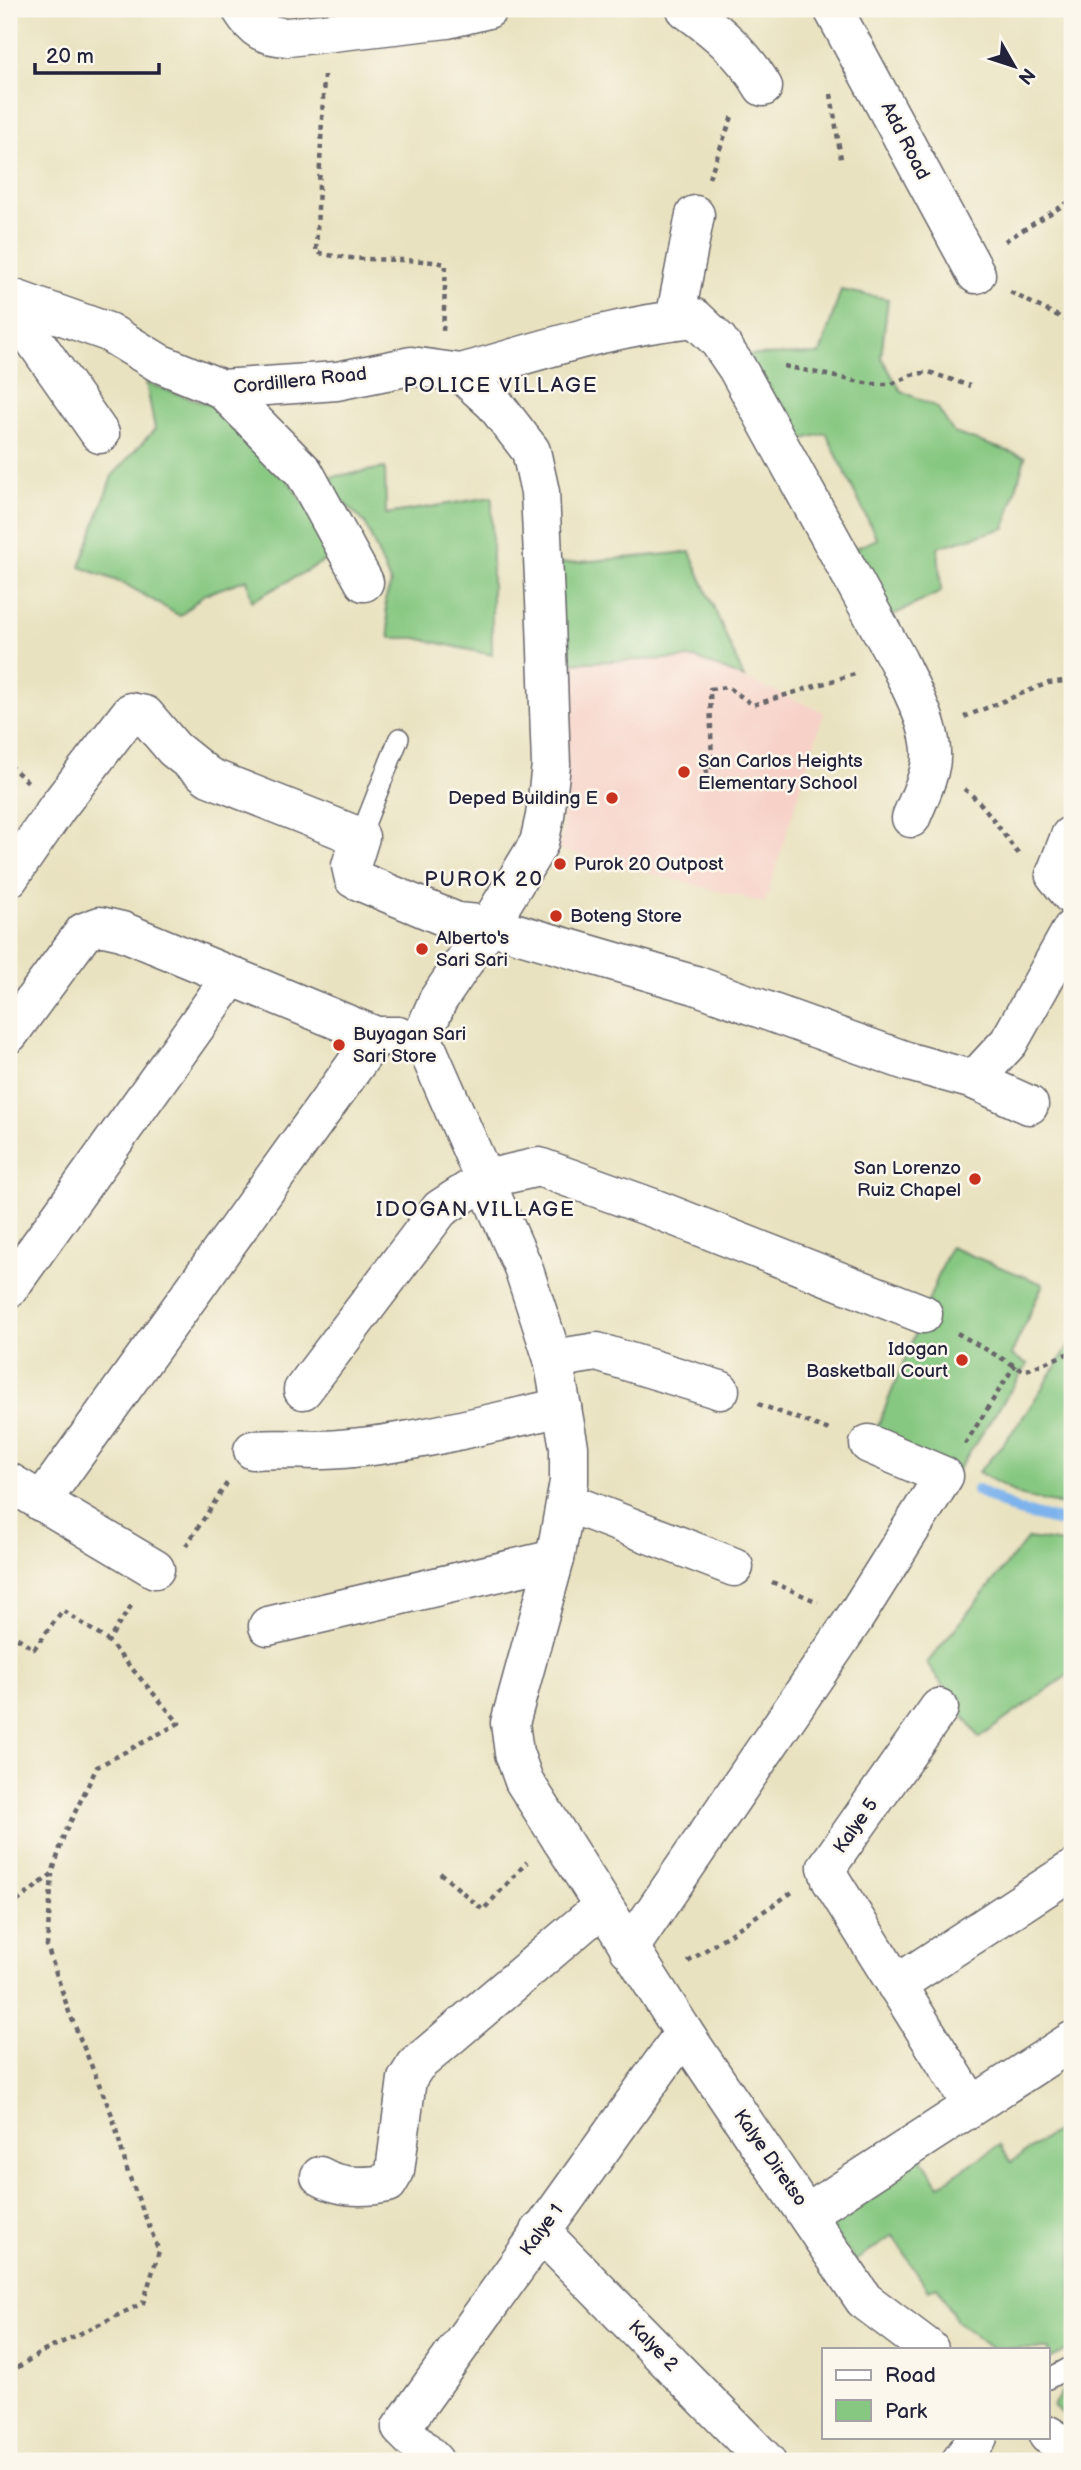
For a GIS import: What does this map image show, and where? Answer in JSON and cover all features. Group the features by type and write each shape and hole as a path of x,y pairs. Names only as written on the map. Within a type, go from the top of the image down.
{"street":[{"path":"241,9 251,25 267,36 447,19 488,9"},
{"path":"686,9 718,32 757,77"},
{"name":"Add Road","path":"833,9 883,98 972,269"},
{"path":"675,320 695,215"},
{"name":"Cordillera Road","path":"9,297 108,332 159,363 222,389 304,472 364,582"},
{"path":"9,304 100,434"},
{"path":"452,372 594,336 675,320 695,318 718,340 737,368 898,661 929,750 911,818"},
{"name":"Cordillera Road","path":"222,389 337,381 411,366 452,372"},
{"path":"9,1034 85,932 100,926 122,931 376,1036 422,1037 438,1000 489,925 539,843 551,765 540,492 531,451 494,403 452,372"},
{"path":"9,878 57,808 131,712 145,715 173,749 209,777 360,837 351,866 354,879 457,922 489,925 695,985 909,1062 974,1080 1029,1105"},
{"path":"1070,836 1055,875 1072,896"},
{"path":"974,1080 1009,1042 1072,929"},
{"path":"9,1288 232,976"},
{"path":"41,1502 376,1036"},
{"name":"Kalye Diretso","path":"422,1037 446,1098 486,1179 523,1267 553,1359 569,1447 566,1503 555,1559 510,1724 514,1754 524,1782 629,1950 864,2300 928,2348"},
{"path":"303,1390 440,1209 486,1179 538,1167 653,1208 923,1314"},
{"path":"553,1359 597,1352 720,1390"},
{"path":"254,1450 290,1447 323,1450 386,1442 475,1427 562,1406"},
{"path":"629,1950 854,1619 944,1476 869,1444"},
{"path":"9,1482 155,1569"},
{"path":"566,1503 734,1567"},
{"path":"268,1626 555,1559"},
{"name":"Kalye 5","path":"939,1708 828,1867 831,1880 971,2104"},
{"path":"896,1985 1072,1870"},
{"path":"320,2176 333,2184 351,2186 388,2183 397,2158 407,2080 416,2065 602,1907"},
{"name":"Kalye 1","path":"434,2461 401,2428 684,2033"},
{"path":"808,2213 971,2104 1072,2041"},
{"name":"Kalye 2","path":"540,2231 766,2461"},
{"path":"1050,2436 1072,2451"},
{"path":"961,2461 977,2438"}],"lane":[{"path":"360,837 399,738"},
{"path":"1050,2378 1072,2366"}],"path":[{"path":"325,31 316,252 346,260 413,258 446,264 452,372"},
{"path":"695,215 757,77"},
{"path":"829,81 841,159"},
{"path":"1072,200 972,269 993,286 1032,300 1072,323"},
{"path":"737,368 786,366 870,384 892,384 911,375 929,372 970,386"},
{"path":"704,772 712,771 710,689 728,687 753,705 898,661"},
{"path":"1027,861 1002,834 981,802 929,750 1048,683 1072,680"},
{"path":"923,1314 1024,1371 1072,1352"},
{"path":"944,1476 1015,1365"},
{"path":"720,1390 869,1444"},
{"path":"108,1641 155,1569 184,1549 218,1493 254,1450"},
{"path":"9,1632 34,1649 62,1610 108,1641 179,1723 97,1767 64,1835 52,1874 47,1946 69,2012 112,2115 128,2173 159,2251 143,2303 40,2353 9,2373"},
{"path":"440,1873 483,1910 555,1830"},
{"path":"9,1908 52,1874"},
{"path":"654,1985 804,1884"}],"shaded area":[{"name":"San Carlos Heights Elementary School","path":"695,658 824,712 765,903 557,849 563,832 562,663"}],"green space":[{"path":"841,290 888,299 881,357 901,391 937,407 954,433 1025,457 1005,528 938,547 941,592 883,620 846,552 877,539 826,433 788,443 748,355 820,354"},
{"path":"146,383 213,406 279,467 332,545 324,561 252,601 247,579 203,595 180,616 125,584 80,567 112,476 155,429"},
{"path":"385,468 386,514 492,497 492,655 416,638 390,638 385,600 391,584 365,523 319,479"},
{"path":"690,552 744,678 695,658 562,663 558,564"},
{"name":"Idogan Basketball Court","path":"950,1247 1043,1284 1011,1355 1028,1364 957,1471 873,1438"},
{"path":"1072,1341 1072,1505 1067,1506 1022,1496 978,1472 1017,1426"},
{"path":"1028,1538 1072,1544 1072,1672 979,1738 927,1663"},
{"path":"1072,2120 1072,2348 1050,2359 1050,2348 991,2348 957,2321 937,2286 928,2290 893,2236 855,2261 827,2222 920,2156 939,2185 999,2145 1011,2162"},
{"path":"1072,2375 1072,2421 1053,2406"}],"waterway":[{"path":"978,1490 1018,1511 1072,1524"}],"place":[{"name":"San Carlos Heights Elementary School","path":"684,772"},
{"name":"Deped Building E","path":"612,798"},
{"name":"Purok 20 Outpost","path":"560,864"},
{"name":"Boteng Store","path":"556,916"},
{"name":"Alberto's Sari Sari","path":"422,949"},
{"name":"Buyagan Sari Sari Store","path":"339,1045"},
{"name":"San Lorenzo Ruiz Chapel","path":"975,1179"},
{"name":"Idogan Basketball Court","path":"962,1360"}],"district":[{"name":"POLICE VILLAGE","path":"501,385"},
{"name":"PUROK 20","path":"484,879"},
{"name":"IDOGAN VILLAGE","path":"476,1209"}]}
